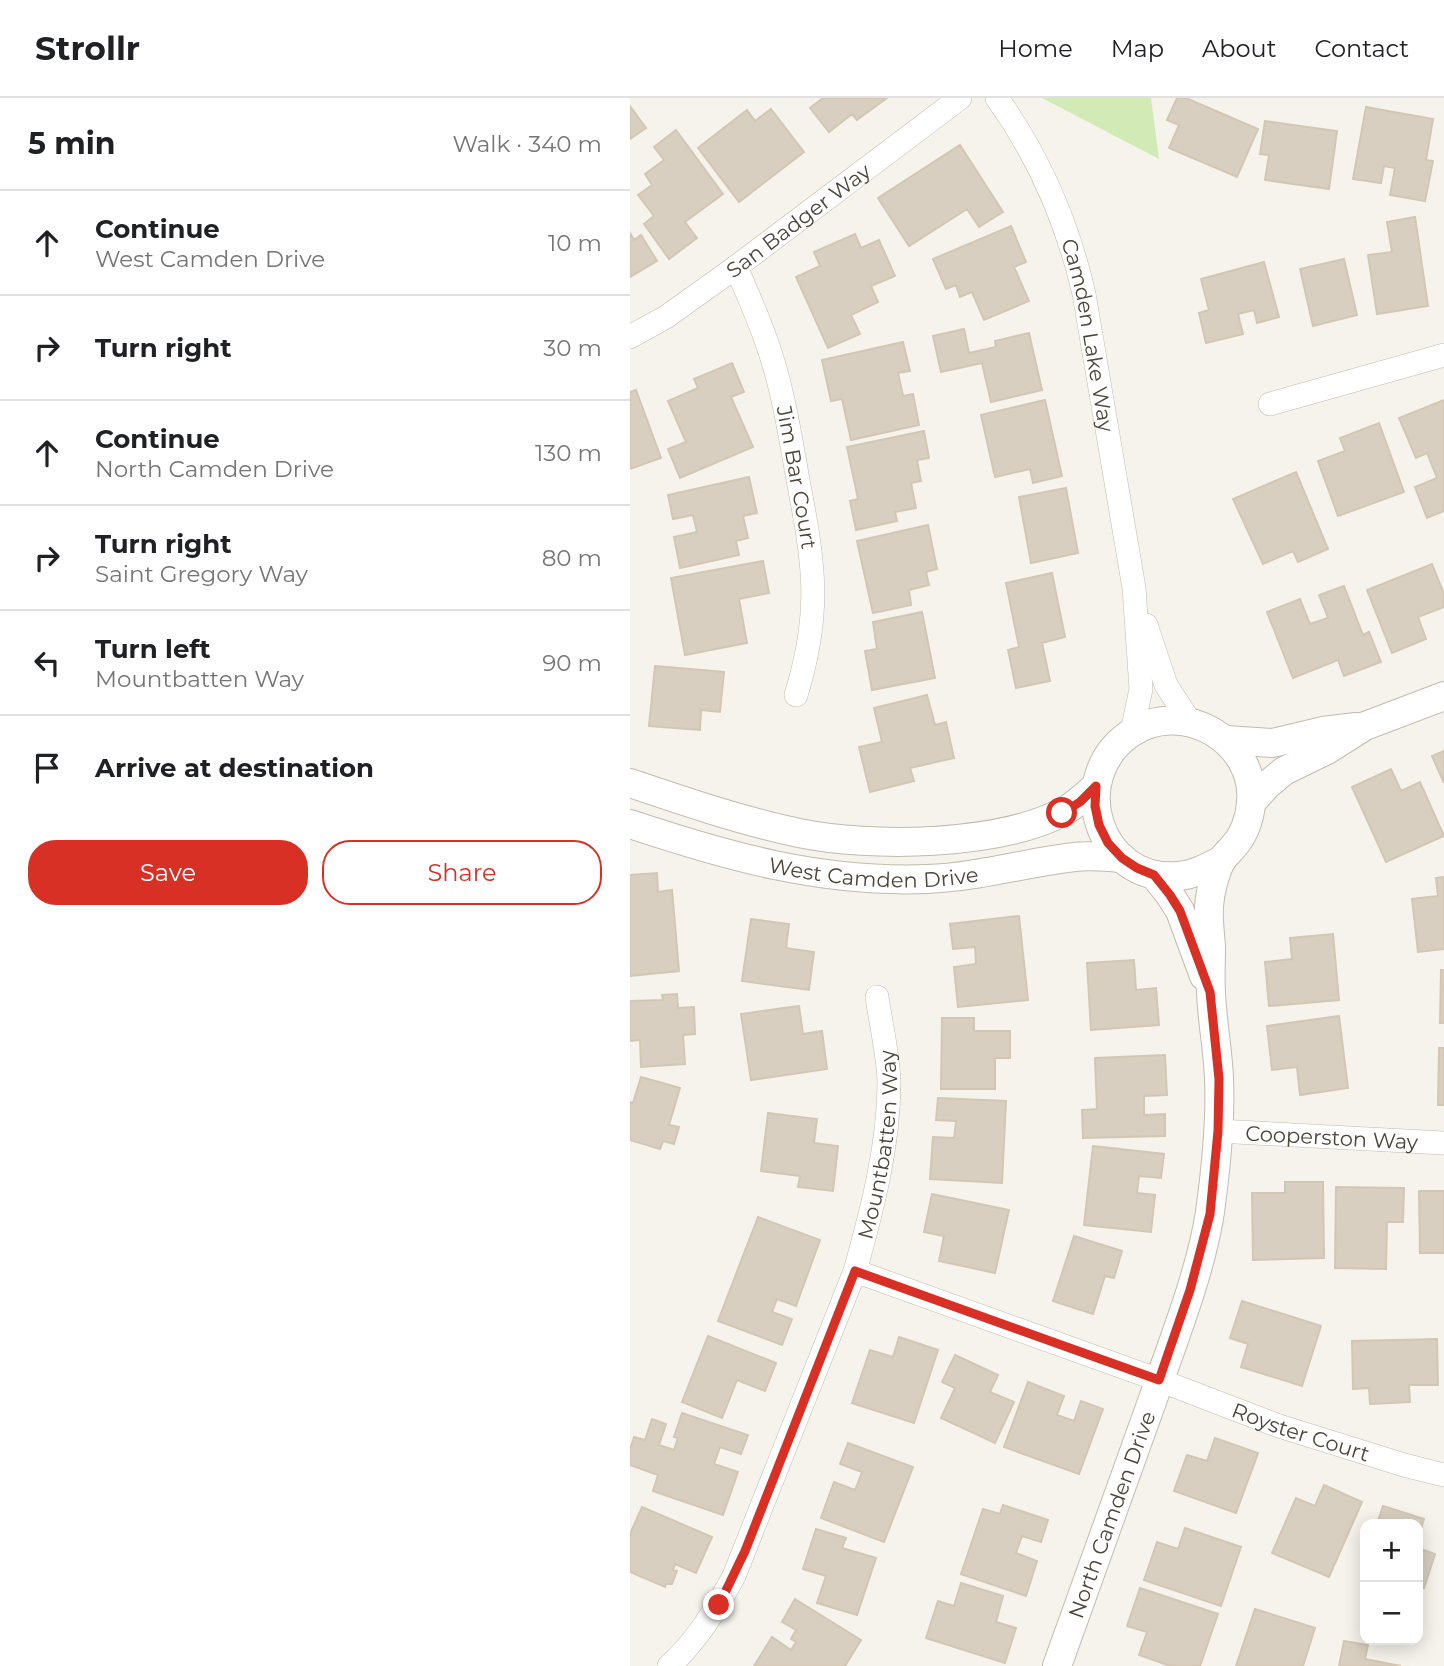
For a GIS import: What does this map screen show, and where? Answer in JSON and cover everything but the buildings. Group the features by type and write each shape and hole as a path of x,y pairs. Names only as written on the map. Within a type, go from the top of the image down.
{"street":[{"name":"San Badger Way","path":"630,337 666,317 736,267 960,98"},
{"name":"Camden Lake Way","path":"997,98 1036,161 1059,212 1077,266 1134,589 1140,689 1132,732"},
{"name":"Jim Bar Court","path":"736,267 769,346 783,399 811,548 814,608 809,647 796,695"},
{"path":"1270,404 1444,355"},
{"name":"Camden Lake Way","path":"1134,589 1166,685 1190,722"},
{"path":"1251,803 1284,771 1327,750 1365,726 1444,696"},
{"path":"1170,720 1190,722 1216,732 1226,740 1246,769 1251,803 1247,824 1237,844 1222,860 1201,871 1178,877 1154,875 1122,858 1108,843 1099,825 1095,806 1096,786 1102,765 1115,746 1132,732 1150,723 1170,720"},
{"path":"1226,740 1273,743 1323,730 1365,726"},
{"name":"West Camden Drive","path":"630,783 744,820 802,834 862,841 916,842 977,837 1037,823 1080,802 1096,786"},
{"name":"West Camden Drive","path":"630,824 748,860 813,874 874,879 929,878 998,871 1076,856 1122,858"},
{"name":"North Camden Drive","path":"1057,1666 1190,1290 1210,1214 1218,1131 1219,1079 1210,992 1209,906 1222,860"},
{"name":"North Camden Drive","path":"1154,875 1180,911 1210,992"},
{"name":"Mountbatten Way","path":"669,1666 700,1632 719,1605 734,1576 855,1271 887,1134 889,1079 877,997"},
{"name":"Cooperston Way","path":"1218,1131 1444,1143"},
{"name":"Royster Court","path":"855,1271 1279,1426 1444,1475"}],"green space":[{"path":"1042,98 1151,98 1159,159"}],"route":[{"path":"719,1605 745,1551 855,1271 1159,1380 1190,1290 1210,1214 1218,1131 1219,1079 1210,992 1180,911 1170,895 1154,875 1122,858 1108,843 1099,825 1095,806 1096,786 1080,802 1062,813"}]}
